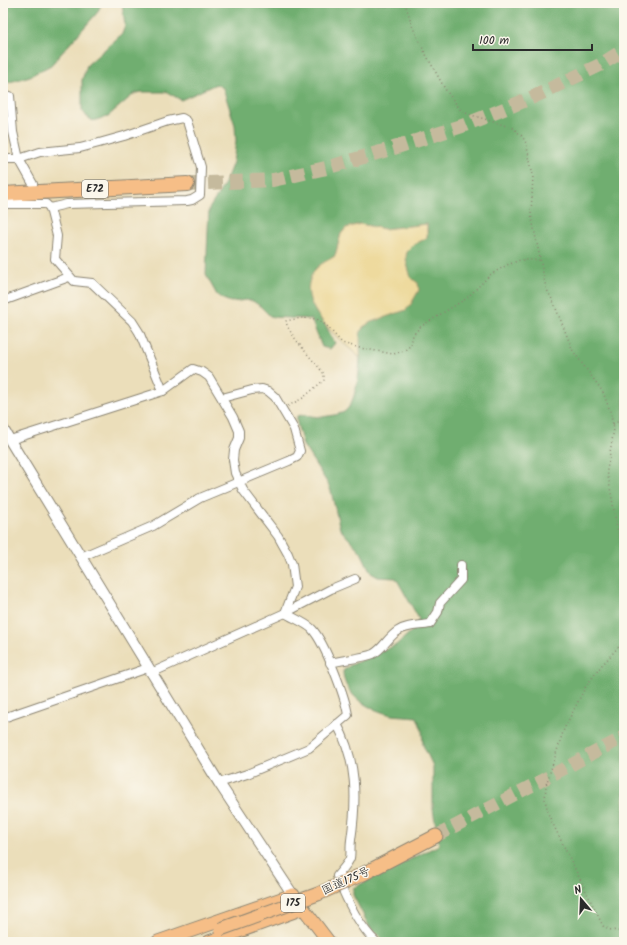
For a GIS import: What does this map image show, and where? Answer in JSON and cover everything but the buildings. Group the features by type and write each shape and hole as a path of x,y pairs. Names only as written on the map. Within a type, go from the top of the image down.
{"highway":[{"name":"E72","path":"3,194 187,184"},
{"name":"国道175号","path":"184,942 318,894 363,874 436,836"},
{"name":"175","path":"158,942 294,895"},
{"name":"175","path":"209,942 303,908"}],"main road":[{"path":"294,895 329,942"}],"street":[{"path":"10,96 13,132 19,159 33,184"},
{"path":"3,159 19,159 40,152 80,148 124,136 168,121 182,118 187,121 201,167 200,195 187,201 67,204 50,208"},
{"path":"3,204 46,204 50,208 57,236 55,259 69,277 74,281 92,283 132,321 139,332 163,391"},
{"path":"3,301 69,277"},
{"path":"10,440 163,391 193,369 202,372 209,377 233,417 239,431 233,460 235,473 243,490 278,536 292,564 295,588 285,613"},
{"path":"80,557 153,526 200,498 289,462 297,457 300,451 294,429 275,397 268,391 262,389 252,390 222,398"},
{"path":"3,429 149,671 219,783 294,895"},
{"path":"330,663 373,654 397,631 405,627 430,624 438,612 440,603 461,580 461,565"},
{"path":"3,718 149,671 285,613 331,589 355,579"},
{"path":"219,783 247,774 309,748 348,715 346,704 324,648 312,629 285,613"},
{"path":"337,724 344,737 351,760 355,794 355,814 350,844 350,859 337,876 343,892 361,923 376,942"}],"path":[{"path":"405,3 413,28 424,51 445,89 462,112 512,128 522,136 526,143 533,175 531,214 546,288 553,301 573,351 603,392 613,424 614,429 607,470 617,528 624,552"},
{"path":"282,410 303,398 324,380 324,374 293,336 286,321 301,318 317,319 327,326 342,343 393,354 404,351 411,345 413,334 420,327 467,298 490,275 507,265 520,260 540,260"},
{"path":"613,424 624,419"},
{"path":"624,641 602,665 586,686 564,730 546,786 545,800 549,816 603,926 611,930 624,932"}],"green space":[{"path":"3,3 102,3 97,13 51,65 30,76 3,84"},
{"path":"122,3 624,3 624,942 386,942 370,928 353,895 353,888 439,845 433,809 433,766 423,745 422,730 417,717 392,715 375,710 353,695 344,680 343,671 349,666 396,645 413,630 419,619 396,578 378,577 371,573 361,552 340,529 331,491 303,445 297,423 297,416 327,416 342,413 347,410 354,396 358,378 360,362 360,333 364,327 372,321 406,310 411,279 405,257 408,249 414,244 427,238 427,224 384,229 360,224 346,228 341,234 335,256 315,269 315,311 324,323 335,343 330,349 322,347 311,319 271,317 253,301 246,300 231,302 217,295 206,275 209,209 225,183 233,162 236,141 235,125 223,88 216,84 181,100 167,92 141,92 134,94 108,116 93,121 87,117 82,110 82,80 87,65 122,34 125,26"}],"sand":[{"path":"360,224 384,229 427,224 427,238 409,249 406,258 411,278 418,283 419,290 406,310 371,322 363,327 360,334 360,358 330,330 321,319 313,307 309,295 309,282 317,268 335,256 341,234 346,228"}],"tunnel":[{"path":"187,184 273,180 326,168 394,148 462,126 531,98 600,65 624,50"},
{"path":"436,836 624,737"}]}
